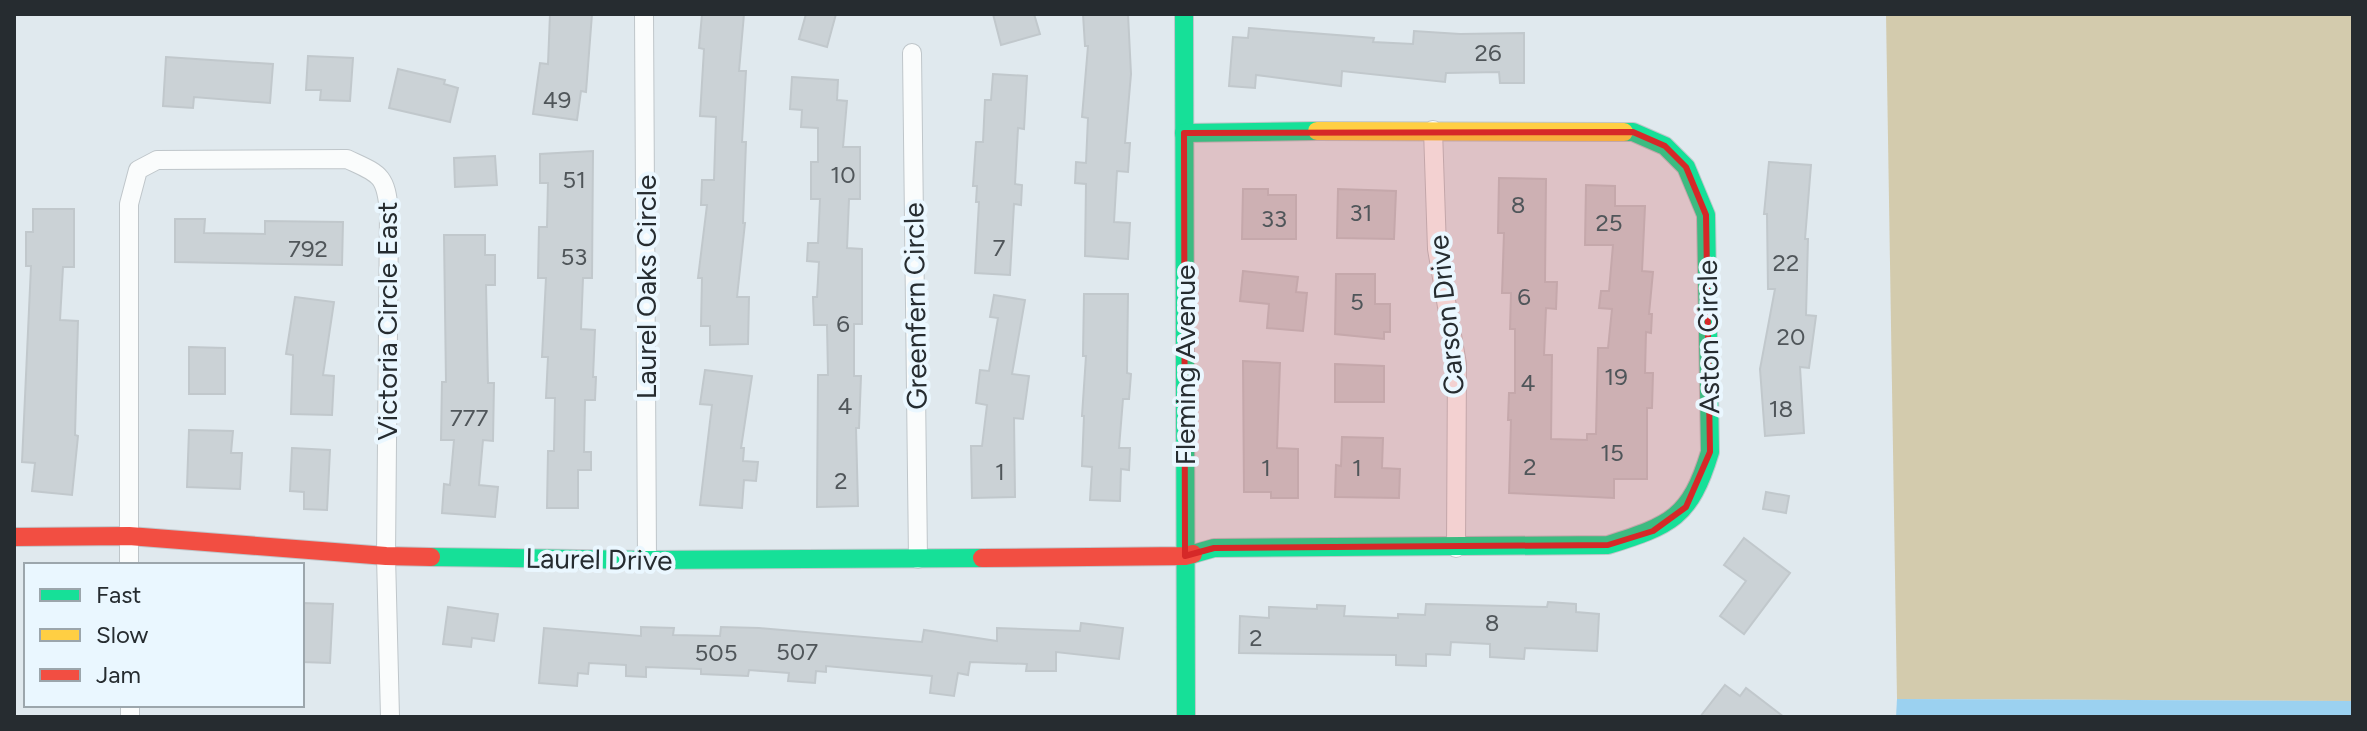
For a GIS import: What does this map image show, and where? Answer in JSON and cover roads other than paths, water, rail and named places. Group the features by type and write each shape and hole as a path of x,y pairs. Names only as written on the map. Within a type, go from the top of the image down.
{"street":[{"name":"Laurel Oaks Circle","path":"644,14 647,560"},
{"name":"Fleming Avenue","path":"1184,14 1186,717"},
{"name":"Greenfern Circle","path":"912,53 918,559"},
{"name":"Aston Circle","path":"1184,133 1433,130 1633,132 1665,146 1686,167 1706,215 1710,452 1699,487 1686,507 1653,531 1608,545 1214,548 1185,556"},
{"name":"Carson Drive","path":"1433,130 1437,249 1457,364 1456,548"},
{"name":"Victoria Circle East","path":"129,536 129,204 138,170 157,160 347,159 375,172 387,187 386,556"},
{"name":"Laurel Drive","path":"14,537 129,536 386,556 647,560 1185,556"},
{"path":"129,536 129,563"},
{"path":"386,556 390,717"}],"water":[{"path":"1897,699 2353,701 2353,717 1896,717"}]}
